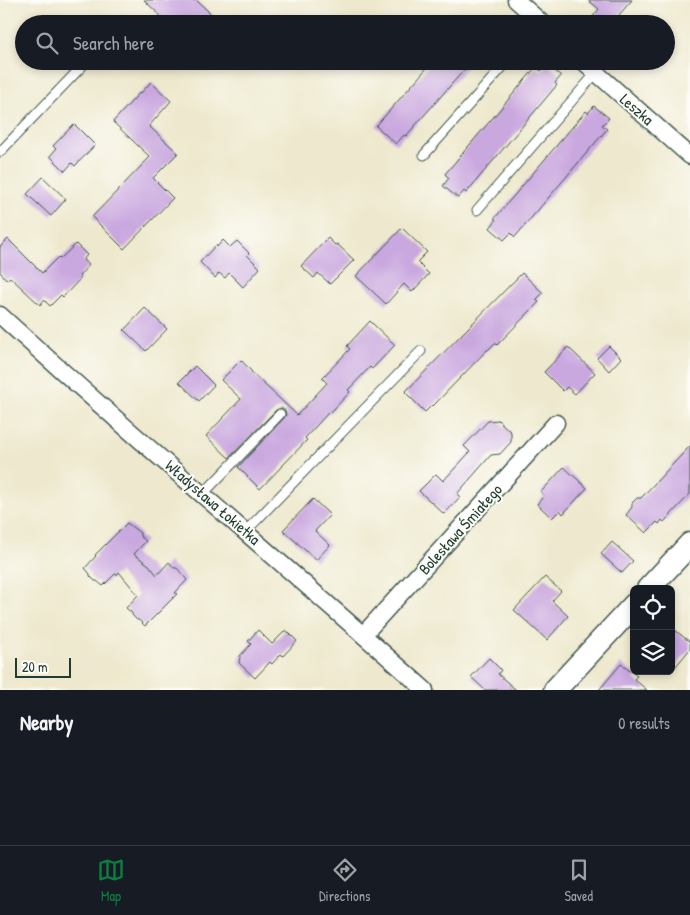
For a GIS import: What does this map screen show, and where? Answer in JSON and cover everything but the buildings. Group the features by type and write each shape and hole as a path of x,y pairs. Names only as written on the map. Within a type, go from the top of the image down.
{"street":[{"path":"516,0 533,15"},
{"name":"Leszka","path":"593,70 690,156"},
{"name":"Władysława Łokietka","path":"0,315 425,690"},
{"name":"Bolesława Śmiałego","path":"363,635 556,423"},
{"path":"652,585 690,544"},
{"path":"555,690 630,609"}],"lane":[{"path":"0,152 78,70"},
{"path":"424,155 500,70"},
{"path":"477,210 596,73"},
{"path":"246,531 421,351"},
{"path":"203,494 280,414"}]}
